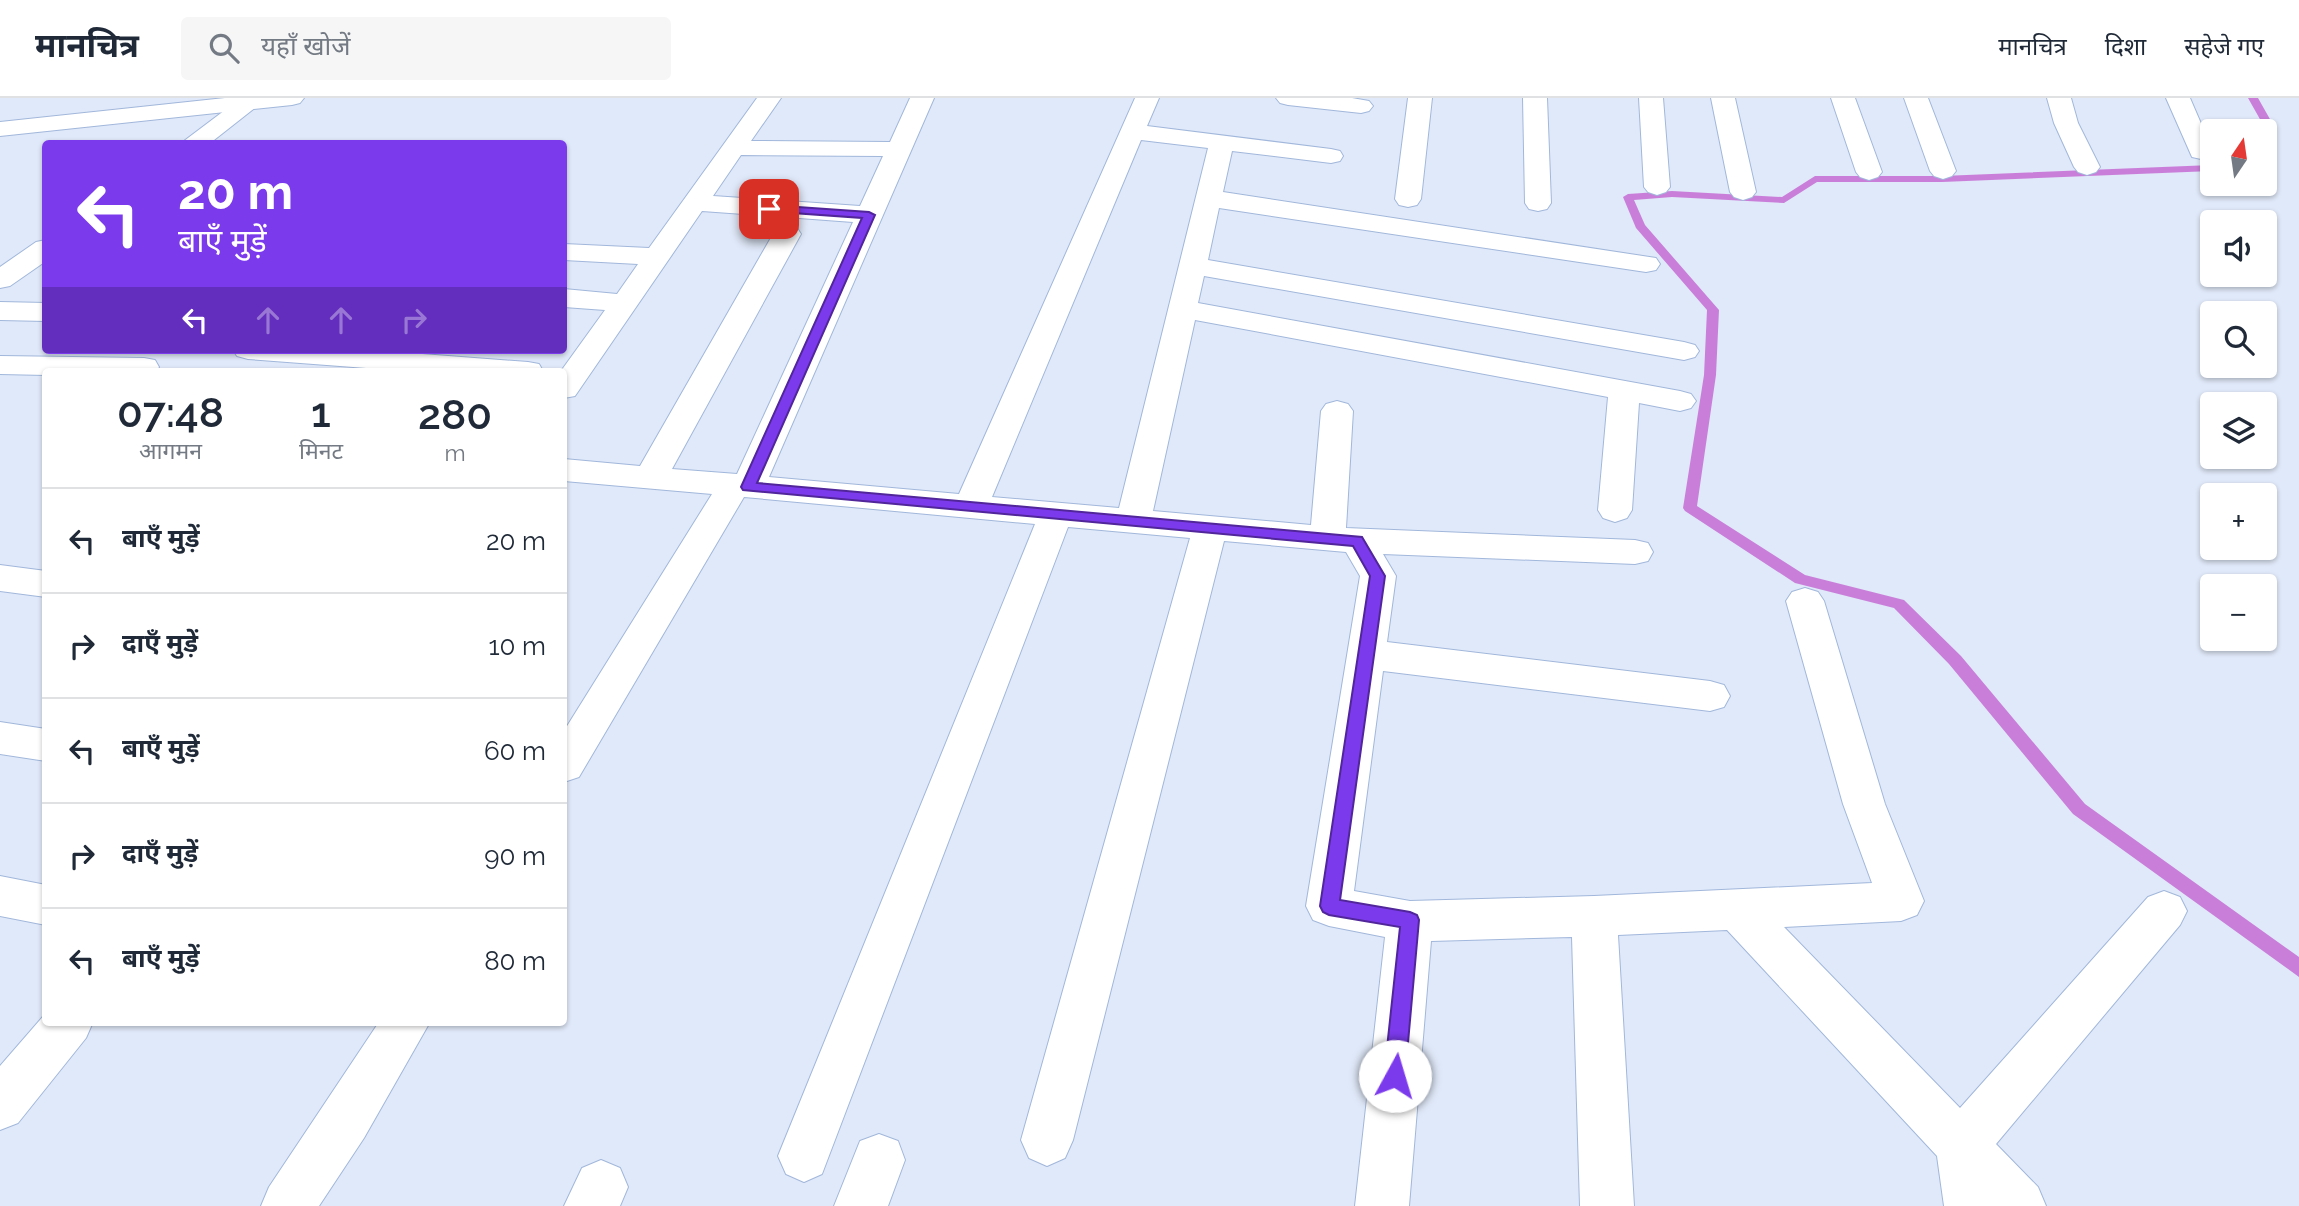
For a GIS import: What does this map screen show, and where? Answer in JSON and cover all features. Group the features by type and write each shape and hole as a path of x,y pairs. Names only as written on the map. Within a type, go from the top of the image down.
{"street":[{"path":"0,129 292,98"},
{"path":"567,379 769,98"},
{"path":"567,760 741,486 922,98"},
{"path":"971,506 1147,98"},
{"path":"1288,98 1361,106"},
{"path":"1408,199 1420,98"},
{"path":"1535,98 1538,203"},
{"path":"1651,98 1657,187"},
{"path":"1723,98 1742,192"},
{"path":"1843,98 1869,172"},
{"path":"1916,98 1943,171"},
{"path":"2059,98 2066,123 2087,167"},
{"path":"2178,98 2200,150"},
{"path":"197,140 240,102"},
{"path":"1133,132 1331,156"},
{"path":"1133,521 1221,144"},
{"path":"733,148 899,149"},
{"path":"1209,198 1646,264"},
{"path":"694,204 869,215"},
{"path":"650,478 787,234"},
{"path":"567,252 656,257"},
{"path":"0,280 23,257"},
{"path":"1193,265 1684,351"},
{"path":"567,298 624,303"},
{"path":"1182,309 1680,401"},
{"path":"0,311 42,312"},
{"path":"301,354 488,368"},
{"path":"0,365 144,367"},
{"path":"1615,510 1624,391"},
{"path":"1337,411 1343,540 1378,576 1329,906 1410,920 1594,916 1901,901 1864,804 1805,601"},
{"path":"567,470 1343,540 1635,552"},
{"path":"804,1156 1056,514"},
{"path":"1046,1140 1210,528"},
{"path":"0,578 42,583"},
{"path":"1366,654 1710,696"},
{"path":"0,738 42,744"},
{"path":"0,896 42,904"},
{"path":"1737,909 2019,1206"},
{"path":"1961,1146 2164,911"},
{"path":"1594,916 1608,1206"},
{"path":"1382,1206 1410,920"},
{"path":"0,1105 66,1026"},
{"path":"288,1206 346,1120 404,1026"},
{"path":"1961,1146 1971,1206"}],"waterway":[{"path":"2253,98 2265,119"},
{"path":"2200,168 1942,179 1815,179 1784,200 1672,194 1628,197 1640,226 1713,310 1710,375 1690,508 1800,579 1899,604 1955,660 2079,809 2299,968"}],"route":[{"path":"769,209 869,215 748,487 1357,541 1378,576 1329,906 1410,920 1395,1076"}]}
